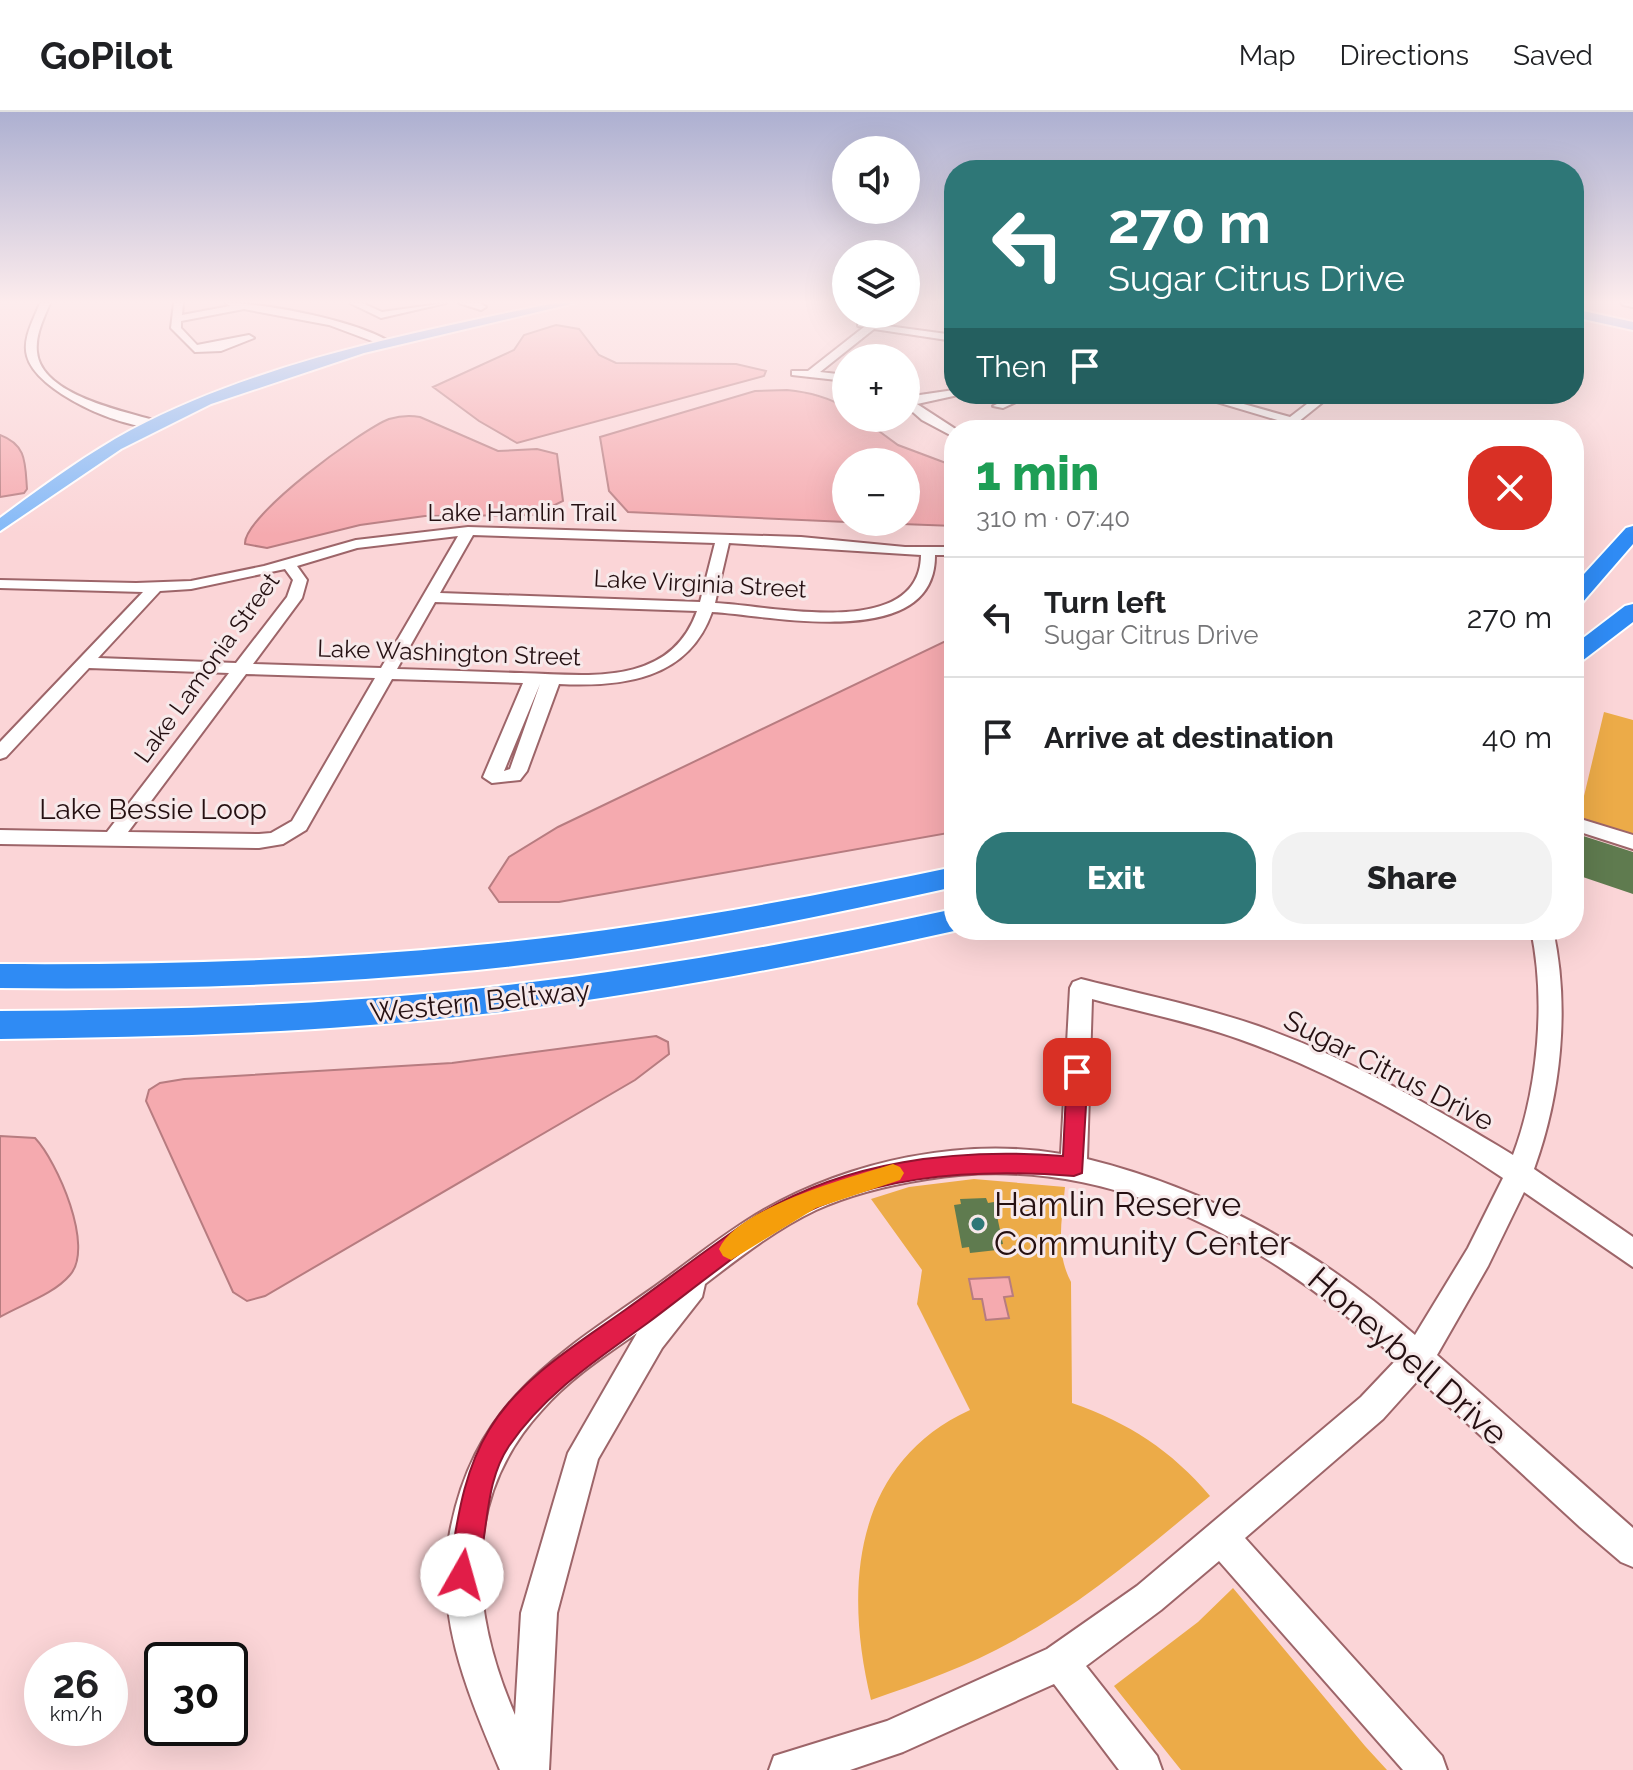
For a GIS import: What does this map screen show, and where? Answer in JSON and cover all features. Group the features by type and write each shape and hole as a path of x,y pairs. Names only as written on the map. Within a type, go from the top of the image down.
{"highway":[{"path":"1584,587 1633,532"},
{"path":"1584,598 1633,562"},
{"path":"1584,649 1626,619"},
{"name":"Western Beltway","path":"0,976 226,974 383,966 579,947 755,920 944,879"},
{"name":"Western Beltway","path":"0,1025 299,1019 485,1003 680,978 836,948 944,922"}],"main road":[{"path":"0,526 103,452 153,424 259,380"}],"street":[{"path":"47,380 86,403 153,424"},
{"path":"920,399 944,395"},
{"path":"999,406 1004,404"},
{"path":"1232,404 1288,420"},
{"path":"1293,420 1314,404"},
{"path":"920,413 944,428"},
{"name":"Lake Hamlin Trail","path":"0,584 156,587 232,579 356,544 468,531 723,539 944,551"},
{"name":"Lake Bessie Loop","path":"0,837 259,841 289,834 299,825 468,531"},
{"name":"Lake Washington Street","path":"85,663 608,681 656,668 674,659 693,642 723,539"},
{"name":"Lake Virginia Street","path":"430,597 705,607 849,618 867,616 905,599 920,586 930,568 928,552"},
{"name":"Lake Lamonia Street","path":"112,839 300,587 300,580 288,563"},
{"path":"0,753 156,587"},
{"path":"533,679 492,777 513,776 518,771 552,680"},
{"path":"1584,826 1633,842"},
{"path":"788,1770 890,1739 1060,1662 1149,1598 1372,1408 1418,1358 1478,1257 1519,1173 1536,1128 1548,1067 1547,953 1544,940"},
{"name":"Sugar Citrus Drive","path":"1074,1166 1081,988 1183,1013 1271,1042 1429,1118 1519,1173 1633,1254"},
{"name":"Honeybell Drive","path":"519,1770 472,1660 461,1599 464,1550 476,1491 499,1439 533,1395 569,1365 763,1225 798,1206 865,1181 950,1165 1013,1162 1074,1166 1165,1194 1235,1225 1289,1256 1340,1292 1418,1358 1551,1481 1633,1550"},
{"name":"Honeybell Drive","path":"530,1770 539,1613 584,1453 651,1338 710,1264"},
{"path":"1220,1536 1428,1770"},
{"path":"1060,1662 1143,1770"}],"shaded area":[{"path":"448,380 748,380 517,443 479,421 433,387"},
{"path":"787,390 832,401 832,432 880,432 906,448 832,448 832,521 628,512 609,491 600,437 755,391"},
{"path":"420,417 498,451 537,449 557,454 563,501 534,515 425,516 360,525 267,548 245,544 249,531 282,495 354,439 389,419"},
{"path":"0,435 15,444 23,456 27,489 24,493 0,497"},
{"path":"920,453 944,462 944,526 920,525"},
{"path":"944,642 944,834 559,902 499,902 489,888 509,857 558,827"},
{"path":"1604,712 1633,720 1633,834 1584,819 1584,796"},
{"path":"656,1036 668,1042 669,1054 635,1080 265,1296 247,1301 233,1292 146,1101 149,1090 160,1083 184,1079 452,1063"},
{"path":"0,1136 35,1138 44,1149 70,1205 78,1245 77,1262 63,1282 0,1317"},
{"path":"974,1179 1065,1187 1061,1247 1071,1282 1072,1403 1148,1440 1180,1465 1210,1496 1115,1573 1040,1626 961,1666 871,1700 858,1615 859,1574 866,1534 880,1496 901,1462 931,1433 970,1410 917,1304 922,1270 871,1199 909,1187"},
{"path":"1009,1277 1013,1296 1004,1297 1009,1318 986,1320 982,1299 973,1299 969,1279"},
{"path":"1233,1588 1387,1770 1181,1770 1114,1686 1198,1622"}],"building":[{"path":"1584,836 1633,852 1633,894 1584,877"},
{"name":"Hamlin Reserve Community Center","path":"986,1198 988,1203 994,1202 1003,1244 996,1245 997,1250 970,1253 969,1247 962,1248 954,1205 961,1204 960,1199"}],"slow traffic":[{"path":"731,1249 763,1225 810,1200 893,1173"}],"place":[{"name":"Hamlin Reserve Community Center","path":"978,1224"}],"route":[{"path":"462,1575 476,1491 499,1439 533,1395 569,1365 763,1225 810,1200 901,1171 1013,1162 1074,1166 1077,1072"}]}
